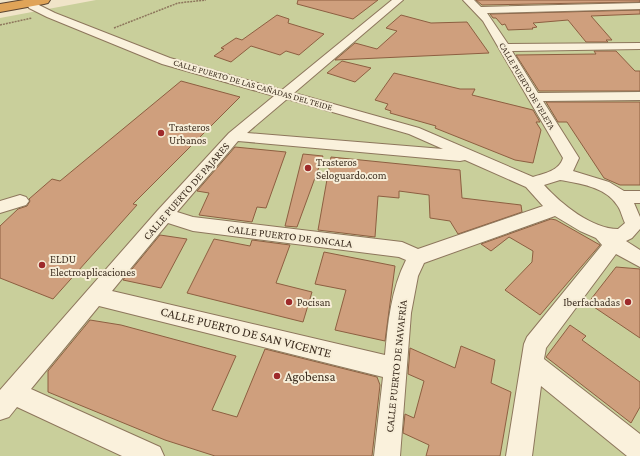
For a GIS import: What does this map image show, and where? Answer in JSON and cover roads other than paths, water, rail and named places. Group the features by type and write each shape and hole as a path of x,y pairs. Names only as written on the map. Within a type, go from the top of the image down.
{"highway":[{"path":"0,8 39,3"}],"street":[{"name":"CALLE PUERTO DE PAJARES","path":"6,401 234,136 398,0"},
{"name":"CALLE PUERTO DE VELETA","path":"468,0 487,19 571,158 568,167 559,174"},
{"name":"CALLE PUERTO DE LAS CAÑADAS DEL TEIDE","path":"39,3 51,15 166,61 414,131 532,183"},
{"path":"478,10 640,6"},
{"path":"504,48 640,46"},
{"path":"533,97 640,96"},
{"name":"CALLE PUERTO DE LAS CAÑADAS DEL TEIDE","path":"234,136 474,157"},
{"path":"640,197 620,196 593,181 559,174 532,183 556,208 622,230 640,258"},
{"path":"519,456 535,344 622,230 626,206 620,196"},
{"path":"0,207 20,201"},
{"path":"417,257 438,251 556,208"},
{"name":"CALLE PUERTO DE ONCALA","path":"164,216 193,224 402,250 417,257"},
{"name":"CALLE PUERTO DE NAVAFRÍA","path":"387,456 400,313 408,276 417,257"},
{"name":"CALLE PUERTO DE SAN VICENTE","path":"95,296 382,365 395,371"},
{"path":"533,365 640,450"},
{"path":"6,401 151,456"}],"place":[{"name":"Trasteros Urbanos","path":"161,133"},
{"name":"Trasteros Seloguardo.com","path":"308,168"},
{"name":"ELDU Electroaplicaciones","path":"42,265"},
{"name":"Pocisan","path":"289,302"},
{"name":"Iberfachadas","path":"628,302"},
{"name":"Agobensa","path":"277,376"}]}
